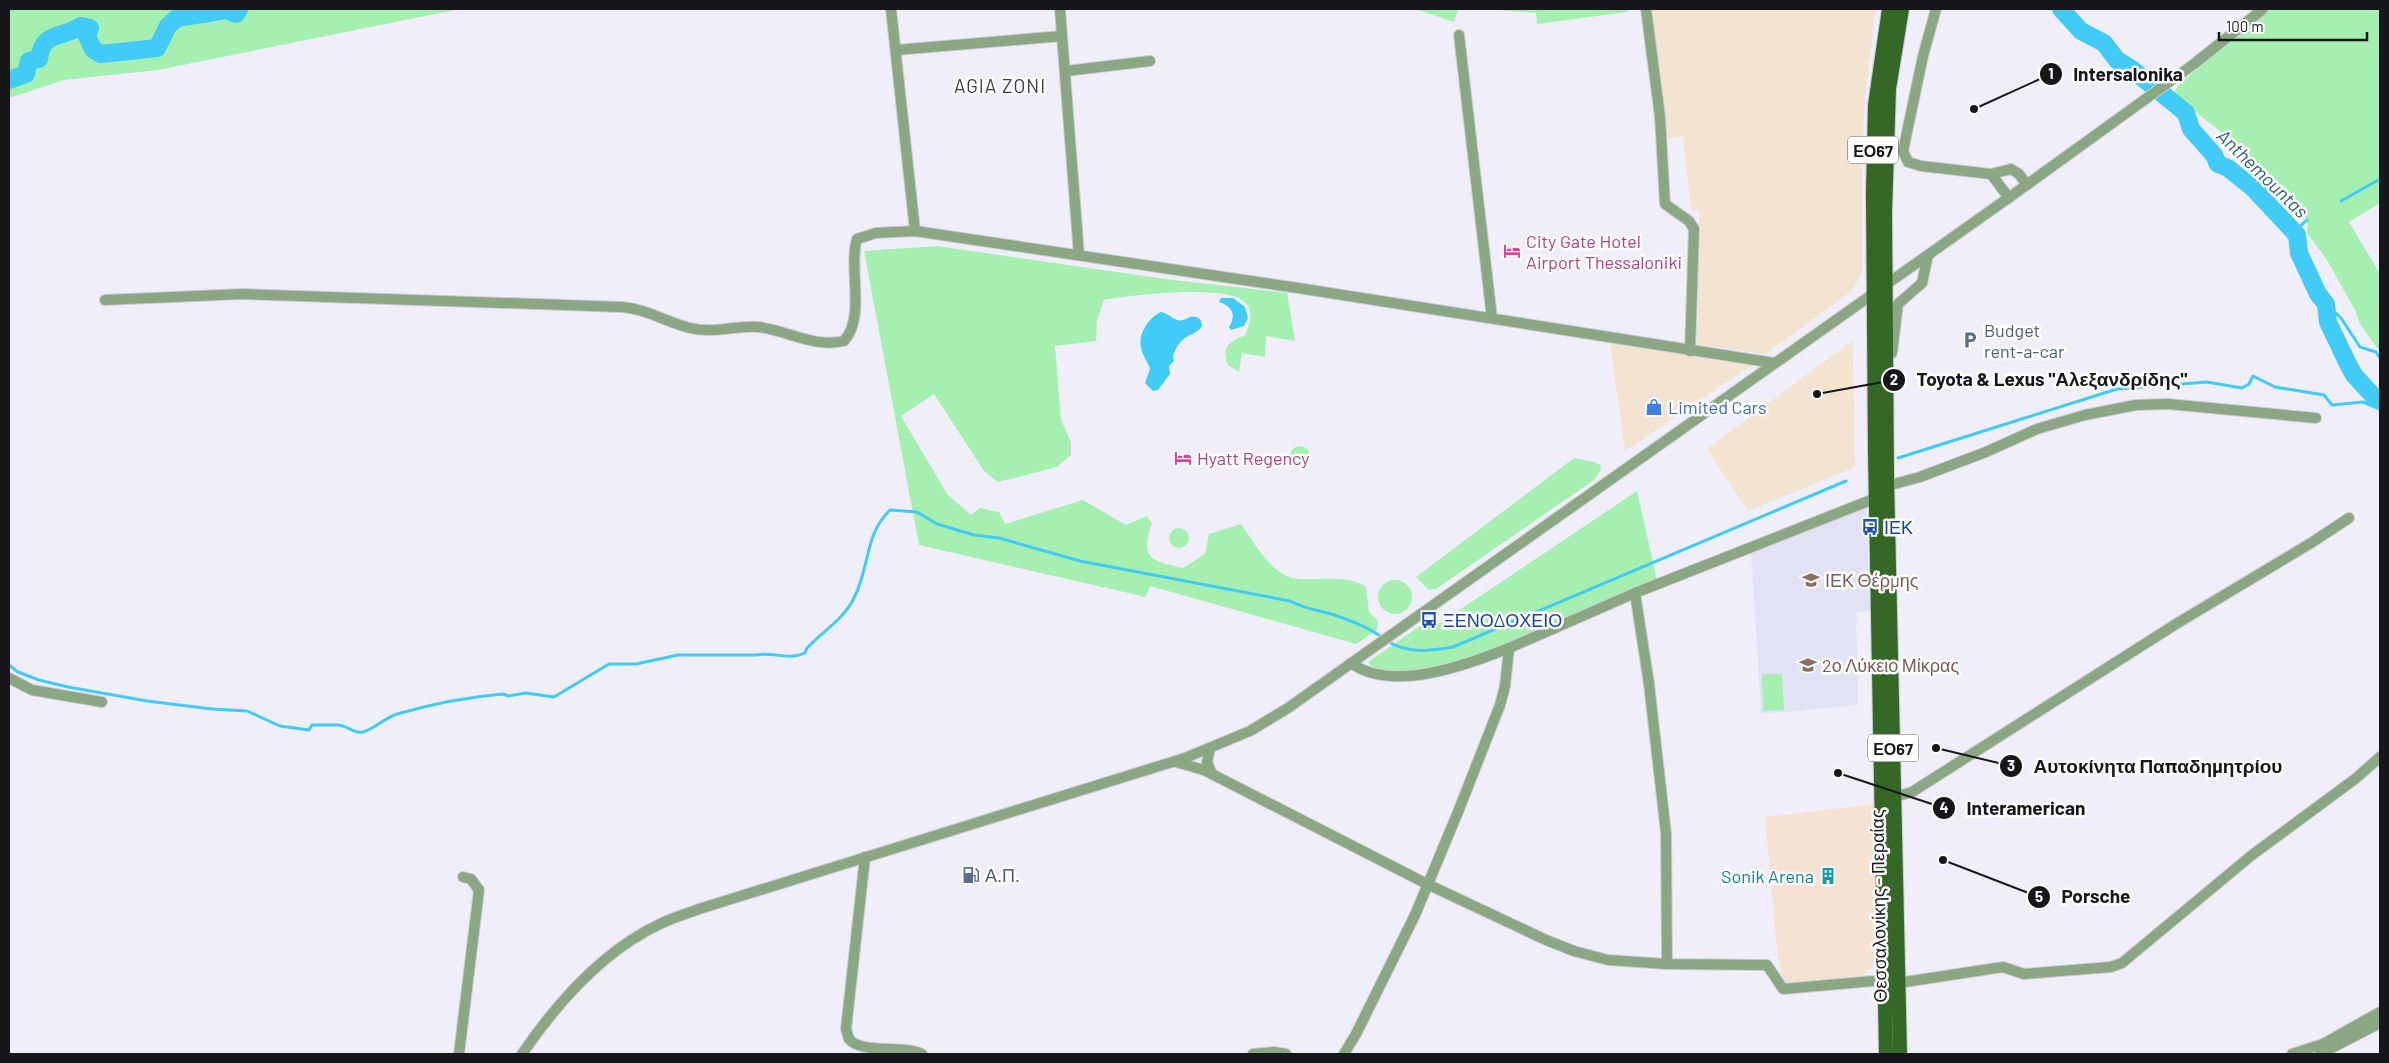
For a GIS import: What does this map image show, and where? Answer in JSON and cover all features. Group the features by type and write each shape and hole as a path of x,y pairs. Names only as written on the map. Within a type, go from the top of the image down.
{"main road":[{"name":"Θεσσαλονίκης - Περαίας","path":"1886,1054 1892,982 1894,797 1882,487 1875,451 1873,293 1874,116 1889,9"},
{"name":"Θεσσαλονίκης - Περαίας","path":"1900,1054 1892,982 1882,487 1887,438 1885,284 1887,119 1892,62 1902,9"}],"street":[{"path":"891,9 915,231"},
{"path":"1060,9 1079,255"},
{"path":"1646,9 1660,116 1665,204 1690,221 1694,229 1690,351"},
{"path":"1936,9 1925,48 1904,152 1908,162 1921,166 1991,174 2011,169 2019,174 2027,185"},
{"path":"522,1054 544,1022 588,974 625,945 659,924 699,909 1172,762 1250,731 1288,708 2009,198 2166,84 2263,9"},
{"path":"1459,35 1492,318"},
{"path":"896,50 1062,36"},
{"path":"1066,70 1150,61"},
{"path":"1991,174 2009,198"},
{"path":"105,300 251,294 622,307 647,311 681,326 706,331 760,327 809,340 833,343 844,340 852,330 856,300 855,247 857,239 876,233 915,231 1492,318 1774,363"},
{"path":"1886,404 1896,311 1898,304 1922,283 1928,255"},
{"path":"1350,663 1369,672 1406,676 1478,660 1882,487 1920,477 1986,452 2036,429 2085,415 2136,405 2168,404 2316,418"},
{"path":"1894,797 1917,790 2176,624 2349,518"},
{"path":"1635,593 1649,684 1666,833 1667,964"},
{"path":"1344,1054 1356,1034 1404,937 1458,812 1500,705 1505,686 1509,648"},
{"path":"9,678 32,690 102,702"},
{"path":"1210,748 1208,762 1212,774"},
{"path":"1172,762 1195,766 1212,774 1427,884 1574,952 1608,960 1667,964 1767,965 1783,989 1892,982 1990,968 2010,968 2024,974 2111,967 2122,963 2252,855 2355,779 2380,757"},
{"path":"865,857 846,1029 849,1039 861,1046 912,1049 922,1054"},
{"path":"459,1054 479,890 477,884 471,879 463,877"},
{"path":"2292,1054 2334,1039 2380,1012"},
{"path":"2322,1054 2380,1023"},
{"path":"1252,1054 1274,1052 1286,1054"}],"shaded area":[{"path":"1650,9 1876,9 1865,97 1862,162 1862,273 1853,289 1840,300 1765,354 1697,344 1699,210 1691,211 1683,136 1668,138"},
{"path":"1853,340 1855,467 1748,511 1707,449"},
{"name":"Limited Cars","path":"1610,343 1755,363 1625,451"},
{"path":"1866,502 1870,610 1856,613 1858,705 1761,714 1751,549"},
{"path":"1878,804 1878,960 1862,976 1784,983 1778,959 1765,817"}],"green space":[{"path":"9,9 460,9 158,70 64,80 9,98"},
{"path":"1415,9 1458,9 1454,22"},
{"path":"1486,9 1629,9 1627,12 1537,24 1536,13"},
{"path":"2272,9 2380,9 2380,203 2349,222 2380,274 2380,352 2360,324 2355,310 2327,260 2307,233 2308,225 2304,215 2231,140 2173,94 2180,83"},
{"path":"937,246 1165,279 1287,293 1295,341 1266,336 1265,357 1242,353 1239,372 1228,365 1225,354 1226,349 1231,343 1245,335 1248,326 1250,312 1242,300 1231,295 1215,293 1175,292 1104,300 1097,320 1096,341 1055,346 1061,420 1071,442 1071,455 1057,467 998,482 984,471 934,394 901,416 947,494 971,515 980,508 999,512 1005,524 1083,500 1126,525 1147,516 1152,523 1147,544 1151,556 1163,563 1183,568 1205,554 1209,534 1241,524 1265,558 1283,574 1291,578 1301,579 1345,580 1356,582 1366,587 1369,612 1378,621 1377,630 1356,644 1150,586 1146,597 919,545 864,251"},
{"path":"1300,446 1307,449 1310,456 1307,463 1300,466 1293,463 1290,456 1293,449"},
{"path":"1574,458 1600,465 1601,470 1594,480 1436,589 1429,590 1416,577"},
{"path":"1637,491 1657,580 1479,656 1408,673 1376,672 1368,662 1420,626 1425,627 1440,623"},
{"path":"1179,528 1186,531 1189,538 1186,545 1179,548 1172,545 1169,538 1172,531"},
{"path":"1395,580 1407,585 1412,597 1407,609 1395,614 1383,609 1378,597 1383,585"},
{"path":"1762,674 1782,674 1784,710 1763,711"}],"water":[{"path":"1221,298 1233,298 1245,307 1248,318 1244,326 1231,330 1229,327 1233,315 1227,306 1219,302"},
{"path":"1161,312 1177,320 1191,317 1197,318 1201,320 1202,326 1179,344 1173,357 1174,361 1169,366 1170,374 1158,390 1153,391 1145,383 1150,369 1141,347 1141,337 1145,326"}],"waterway":[{"name":"Anthemountas","path":"9,80 26,74 29,61 39,59 44,44 49,40 81,26 90,28 87,36 93,49 101,54 157,48 168,26 177,18 226,10 236,14 239,9"},
{"name":"Anthemountas","path":"2061,9 2081,31 2104,43 2117,60 2133,70 2186,113 2191,129 2214,155 2218,164 2228,168 2253,188 2297,235 2299,253 2318,294 2326,304 2328,322 2348,364 2354,375 2376,399 2380,400"},
{"path":"2341,201 2380,179"},
{"path":"2297,235 2298,228 2307,220"},
{"name":"Anthemountas","path":"2326,304 2341,318 2360,347 2376,352 2380,358"},
{"path":"1898,458 2117,389 2207,382 2242,388 2249,384 2253,376 2275,387 2324,395 2332,405 2363,402 2380,409"},
{"path":"1387,641 1411,650 1453,647 1846,481"},
{"path":"9,665 18,672 39,680 68,687 147,701 247,711 280,726 309,730 312,725 338,725 356,732 363,732 397,714 450,701 490,695 503,694 508,696 526,693 554,697 609,664 636,664 678,655 768,654 793,656 805,653 807,648 839,619 850,605 863,575 871,541 882,520 890,510 917,512 937,524 974,535 999,538 1080,561 1290,601 1348,620 1382,637"}],"place":[{"name":"Intersalonika","path":"1974,109"},
{"name":"City Gate Hotel Airport Thessaloniki","path":"1512,251"},
{"name":"Budget rent-a-car","path":"1970,340"},
{"name":"Toyota & Lexus \"Αλεξανδρίδης\"","path":"1817,394"},
{"name":"Limited Cars","path":"1654,407"},
{"name":"Hyatt Regency","path":"1183,458"},
{"name":"ΙΕΚ","path":"1870,527"},
{"name":"ΙΕΚ Θέρμης","path":"1811,580"},
{"name":"ΞΕΝΟΔΟΧΕΙΟ","path":"1429,620"},
{"name":"2ο Λύκειο Μίκρας","path":"1808,665"},
{"name":"Αυτοκίνητα Παπαδημητρίου","path":"1936,748"},
{"name":"Interamerican","path":"1838,773"},
{"name":"Porsche","path":"1943,860"},
{"name":"Α.Π.","path":"971,875"},
{"name":"Sonik Arena","path":"1828,876"}],"district":[{"name":"AGIA ZONI","path":"1000,85"}]}
